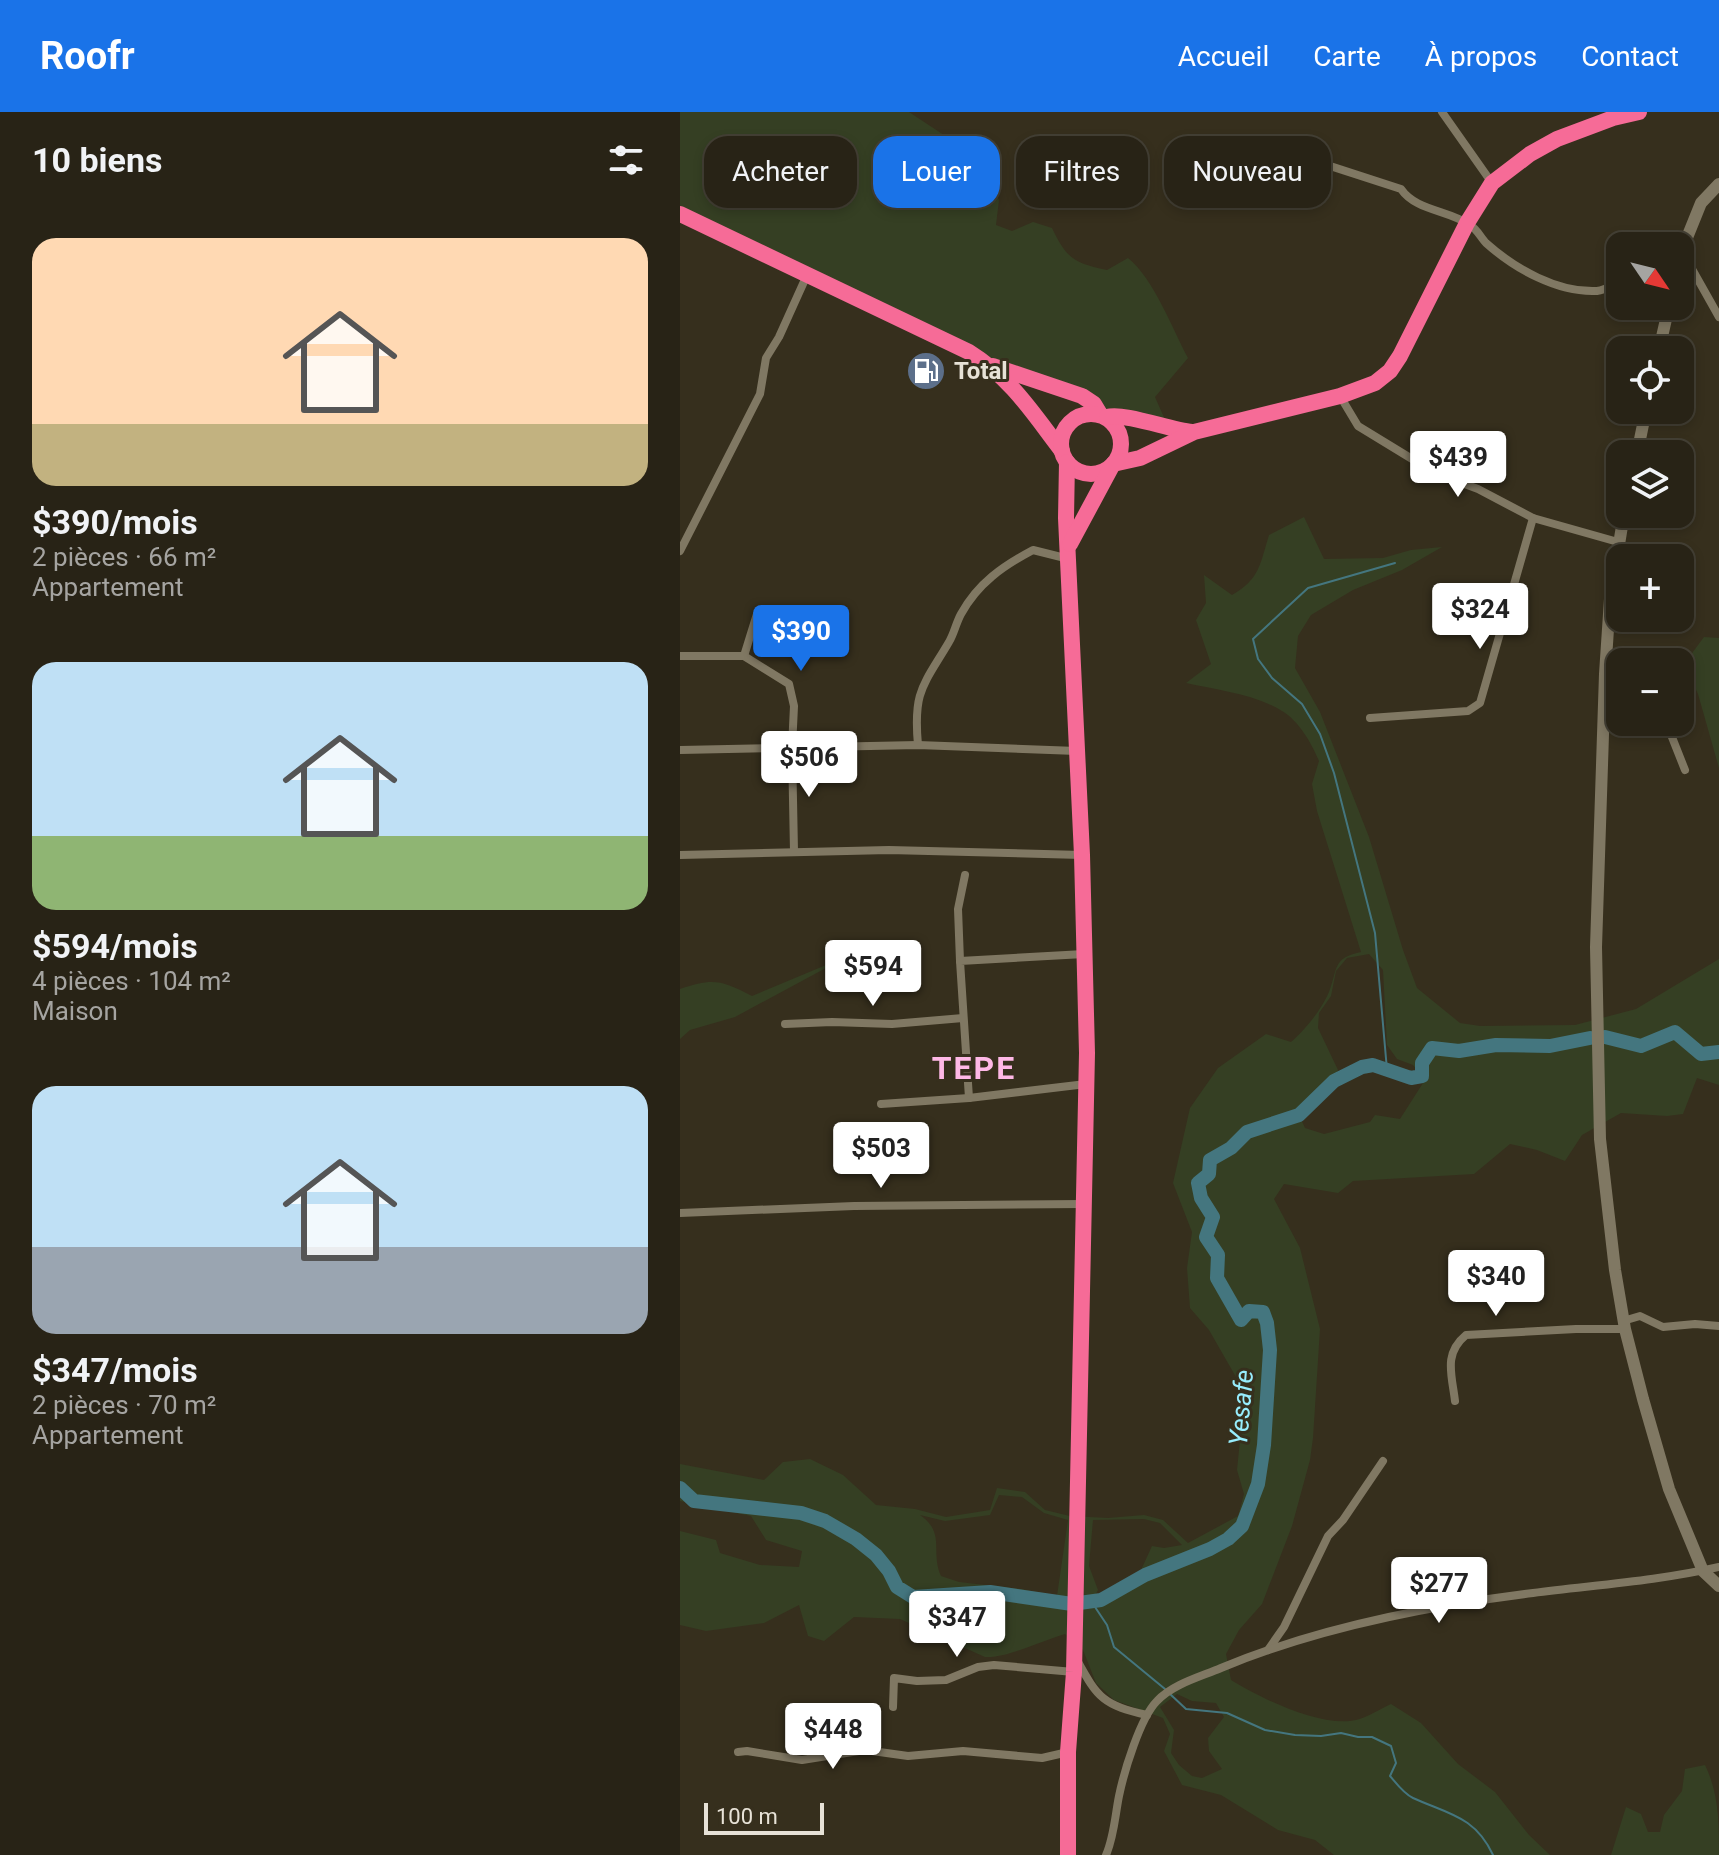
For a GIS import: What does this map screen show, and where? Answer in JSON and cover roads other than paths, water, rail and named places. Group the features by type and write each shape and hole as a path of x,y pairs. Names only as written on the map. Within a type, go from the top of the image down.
{"highway":[{"path":"680,214 969,352 988,364 1025,400 1064,457 1081,472 1089,474 1140,458 1194,432 1340,396 1375,383 1390,371 1467,223 1492,183 1530,154 1557,139 1613,118 1639,112"},
{"path":"988,364 1082,396 1094,404 1119,431 1118,457 1069,552"},
{"path":"1068,1855 1068,1752 1074,1672 1087,1084 1082,855 1069,552 1061,442 1067,425 1082,415 1121,416 1175,431 1194,432"}],"street":[{"path":"1442,112 1492,183"},
{"path":"1331,166 1401,189 1407,198 1467,223 1486,243 1519,266 1550,282 1569,289 1600,291 1606,288"},
{"path":"1690,232 1701,203 1719,184"},
{"path":"1694,273 1719,317"},
{"path":"680,551 760,394 766,358 807,275"},
{"path":"1340,396 1358,426 1435,473 1478,489 1533,518 1618,542"},
{"path":"1370,718 1468,711 1480,703 1533,518"},
{"path":"1621,528 1610,599 1605,674 1596,947 1600,1139 1624,1325 1669,1489 1703,1571 1719,1586"},
{"path":"918,745 915,711 924,680 974,595 1005,565 1033,550 1069,552"},
{"path":"744,656 757,614"},
{"path":"680,656 744,656 789,684 794,706 794,851"},
{"path":"1672,736 1685,770"},
{"path":"680,750 918,745 1077,751"},
{"path":"680,855 794,851 1082,855"},
{"path":"965,875 958,909 969,1098"},
{"path":"960,961 1085,954"},
{"path":"785,1024 892,1024 963,1018"},
{"path":"881,1104 969,1098 1087,1084"},
{"path":"680,1213 854,1206 1085,1204"},
{"path":"1455,1401 1450,1357 1454,1345 1466,1335 1624,1325 1640,1316 1663,1327 1695,1324 1719,1326"},
{"path":"1267,1651 1290,1616 1328,1536 1343,1520 1383,1461"},
{"path":"1106,1855 1120,1793 1147,1715 1157,1701 1175,1688 1267,1651 1318,1635 1423,1611 1719,1567"},
{"path":"1074,1654 1100,1698 1120,1708 1147,1715"},
{"path":"893,1707 894,1678 946,1680 978,1667 994,1665 1074,1672"},
{"path":"738,1752 802,1760 865,1750 908,1756 963,1751 1042,1758 1068,1752"}],"waterway":[{"path":"1387,1070 1375,933 1334,773 1320,734 1302,704 1272,678 1258,659 1253,639 1308,588 1395,563"},
{"name":"Yesafe","path":"1605,1037 1641,1046 1675,1032 1701,1054 1719,1052"},
{"name":"Yesafe","path":"680,1488 694,1501 801,1513 825,1521 876,1555 897,1587 913,1597 990,1592 1072,1604 1101,1600 1145,1575 1210,1549 1242,1526 1258,1484 1264,1445 1270,1350 1263,1312 1249,1311 1241,1320 1217,1278 1218,1255 1206,1237 1213,1217 1201,1198 1198,1183 1209,1174 1210,1160 1231,1148 1247,1132 1299,1115 1334,1081 1362,1067 1373,1065 1411,1078 1422,1076 1422,1063 1432,1048 1459,1051 1496,1045 1550,1046 1590,1038"},
{"path":"1091,1601 1107,1625 1114,1647 1165,1689"},
{"path":"1170,1694 1186,1709 1227,1713 1265,1730 1295,1735 1341,1733 1372,1737 1391,1746 1396,1763 1390,1776 1400,1788 1413,1798 1469,1824 1486,1842 1493,1855"}],"place":[{"name":"Total","path":"926,371"}],"district":[{"name":"TEPE","path":"974,1068"}]}
